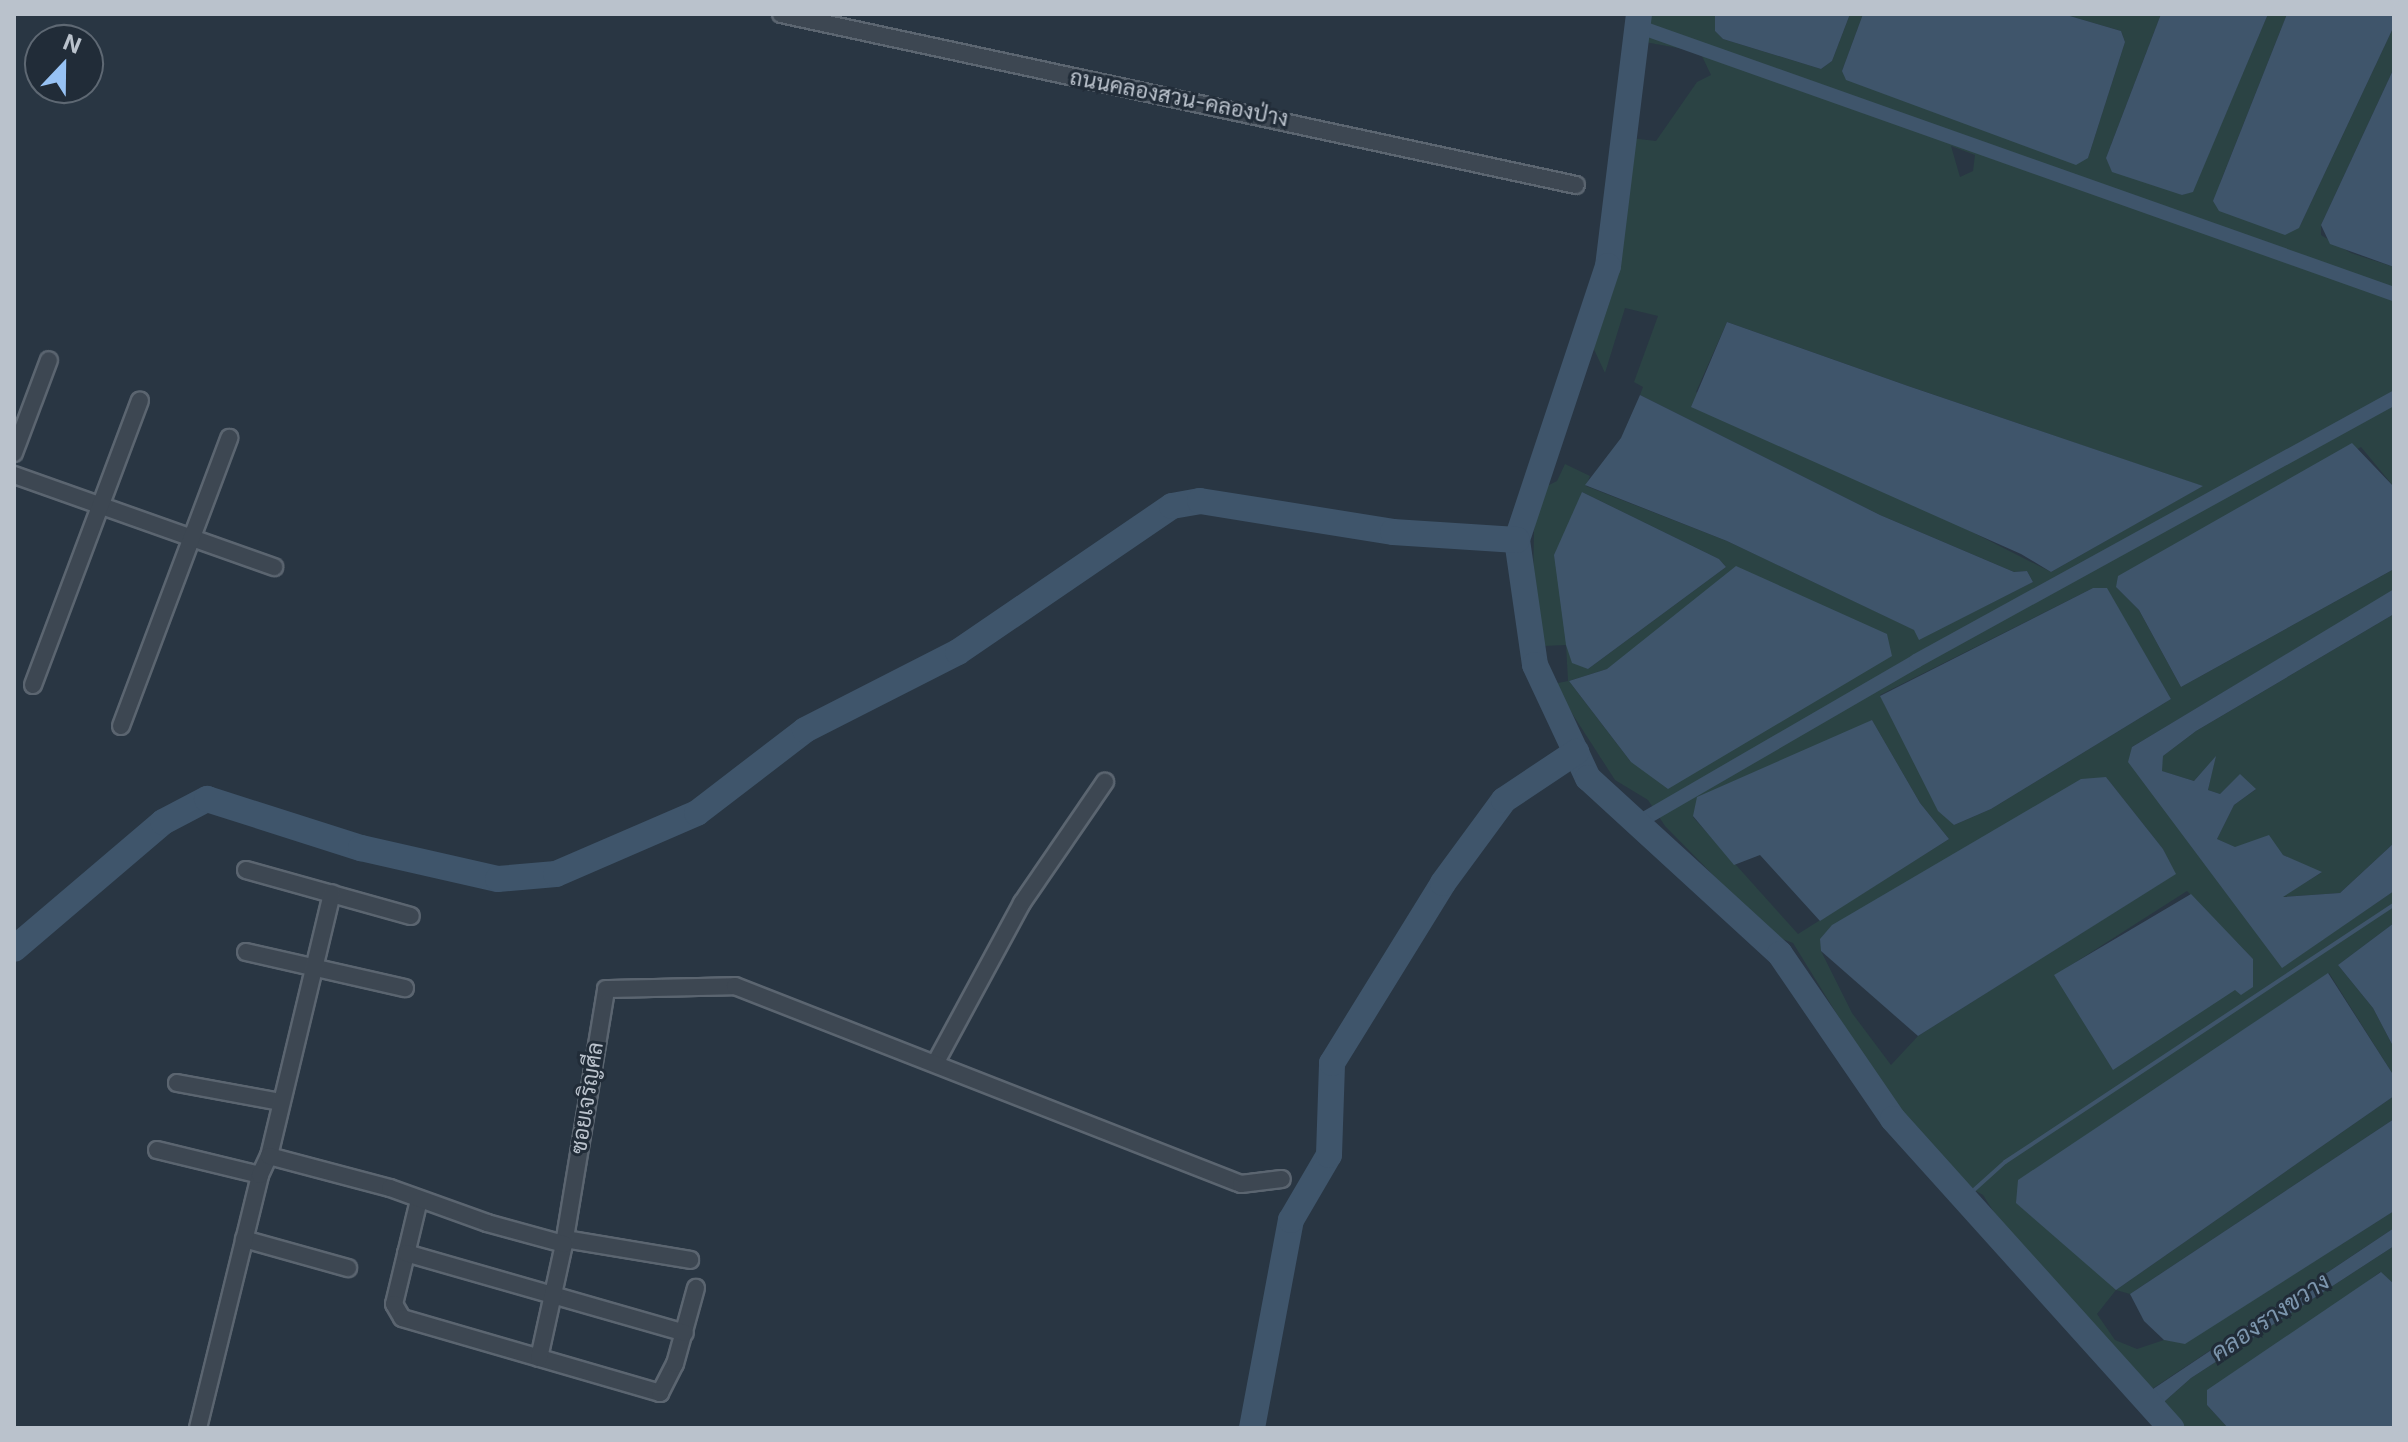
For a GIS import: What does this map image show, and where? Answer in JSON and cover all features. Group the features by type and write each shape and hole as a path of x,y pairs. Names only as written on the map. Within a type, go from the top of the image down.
{"street":[{"name":"ถนนคลองสวน-คลองป่าง","path":"781,14 1576,185"},
{"path":"14,453 49,360"},
{"path":"33,685 140,400"},
{"path":"121,726 229,438"},
{"path":"14,475 274,567"},
{"path":"936,1062 1022,903 1105,782"},
{"path":"246,870 411,916"},
{"path":"198,1428 260,1175 269,1156 312,965 332,893"},
{"path":"246,952 405,988"},
{"name":"ซอยเจริญศีล","path":"565,1242 606,989 735,986 936,1062 1241,1184 1282,1179"},
{"path":"177,1083 281,1102"},
{"path":"157,1150 260,1175"},
{"path":"269,1156 565,1242 690,1260"},
{"path":"419,1200 394,1304 398,1316 660,1393 666,1389 696,1288"},
{"path":"244,1239 348,1268"},
{"path":"539,1358 565,1242"},
{"path":"406,1253 685,1333"}],"green space":[{"path":"1647,14 1715,14 1715,31 1723,39 1821,69 1832,61 1850,14 1863,14 1842,71 2088,158 2125,42 2121,31 2063,14 2161,14 2106,158 2182,195 2193,191 2268,14 2287,14 2220,183 2299,228 2394,26 2394,68 2321,225 2321,235 2351,253 2394,267 2394,487 2361,447 2116,587 2139,610 2181,687 2394,569 2394,590 2132,747 2282,967 2394,891 2394,923 2338,965 2373,1008 2394,1048 2394,1076 2329,973 2097,1314 2115,1340 2137,1349 2164,1340 2185,1343 2394,1211 2394,1228 2149,1391 2009,1236 1983,1195 1962,1183 1880,1084 1793,943 1772,935 1665,826 1648,800 1615,780 1553,684 1568,681 1566,645 1543,646 1533,586 1534,530 1543,488 1557,481 1565,464 1590,476 1586,486 1727,541 1915,630 1919,639 2033,582 2027,571 2014,572 1880,515 1640,395 1643,387 1634,382 1658,316 1625,308 1605,373 1591,343 1608,290 1630,138 1656,141 1697,82 1711,75 1700,52 1645,42","holes":["1951,146 1975,155 1973,171 1960,177","1727,322 2202,486 2051,572 1696,392","1582,492 1719,559 1726,567 1588,669","2093,588 2106,588 2171,699 1991,809 1954,825 1880,695","1607,669 1631,762 1569,681","1872,720 1920,803 1949,839 1798,934 1693,817","2106,777 2163,849 2175,874 1918,1036 1891,1065 1852,1013 1821,951","2187,891 2253,959 2235,990 2054,976"]},
{"path":"2394,614 2394,843 2340,893 2281,897 2321,873 2283,855 2234,847 2217,839 2234,805 2255,790 2240,775 2220,794 2208,790 2215,758 2194,781 2161,771 2163,756 2196,731"},
{"path":"2394,1096 2394,1119 2130,1294 2116,1290"},
{"path":"2394,1246 2394,1284 2380,1272 2207,1405 2228,1428 2180,1428 2166,1410 2165,1401 2191,1378"}],"water":[{"path":"1715,14 1850,14 1832,61 1821,69 1723,39 1715,31"},
{"path":"1863,14 2063,14 2121,31 2125,42 2088,158 2076,165 1846,80 1842,71"},
{"path":"2161,14 2268,14 2193,192 2182,195 2112,172 2106,158"},
{"path":"2287,14 2394,14 2394,26 2299,228 2285,235 2219,211 2213,201"},
{"path":"2394,68 2394,267 2330,244 2321,225"},
{"path":"1727,322 2203,486 2051,572 2021,554 1691,407"},
{"path":"1640,395 1880,515 2014,572 2027,571 2033,582 1919,640 1914,630 1727,541 1585,485 1621,438"},
{"path":"2352,443 2394,487 2394,569 2181,687 2139,610 2116,587 2118,576"},
{"path":"1582,492 1719,559 1726,567 1588,669 1572,663 1566,645 1554,555"},
{"path":"1736,566 1887,634 1892,656 1668,789 1631,762 1569,681 1607,669"},
{"path":"2093,588 2107,588 2171,699 1991,809 1954,825 1938,811 1880,696"},
{"path":"2394,589 2394,614 2196,731 2163,756 2162,771 2194,781 2216,756 2208,790 2220,794 2240,774 2256,789 2234,805 2217,839 2235,847 2269,835 2283,855 2322,872 2283,897 2340,893 2394,843 2394,891 2282,968 2128,762 2132,747"},
{"path":"1872,720 1920,803 1949,839 1820,921 1760,855 1734,865 1693,816 1697,797"},
{"path":"2106,777 2163,849 2176,874 1918,1036 1821,951 1820,939 1832,925 2081,779"},
{"path":"2191,894 2253,959 2253,987 2241,995 2235,990 2113,1070 2054,975"},
{"path":"2394,923 2394,1048 2373,1008 2338,965"},
{"path":"2328,973 2394,1076 2394,1096 2116,1290 2016,1203 2018,1180"},
{"path":"2394,1119 2394,1211 2185,1344 2164,1340 2144,1321 2130,1294"},
{"name":"คลองรางขวาง","path":"2394,1228 2394,1246 2191,1378 2165,1401 2166,1410 2141,1387 2150,1391"},
{"path":"2381,1272 2394,1284 2394,1428 2228,1428 2207,1405 2207,1390"}],"waterway":[{"path":"1639,14 1608,266 1517,540 1535,665 1588,778 1780,954 1893,1119 2171,1428"},
{"path":"1637,26 2394,294"},
{"path":"1637,823 1916,661 2394,398"},
{"path":"14,949 163,822 207,799 361,848 498,879 556,874 697,813 805,730 958,652 1172,506 1200,501 1393,532 1517,540"},
{"path":"1252,1428 1291,1220 1329,1155 1332,1063 1443,883 1504,800 1576,752"},
{"path":"1965,1198 2005,1162 2394,905"}]}
